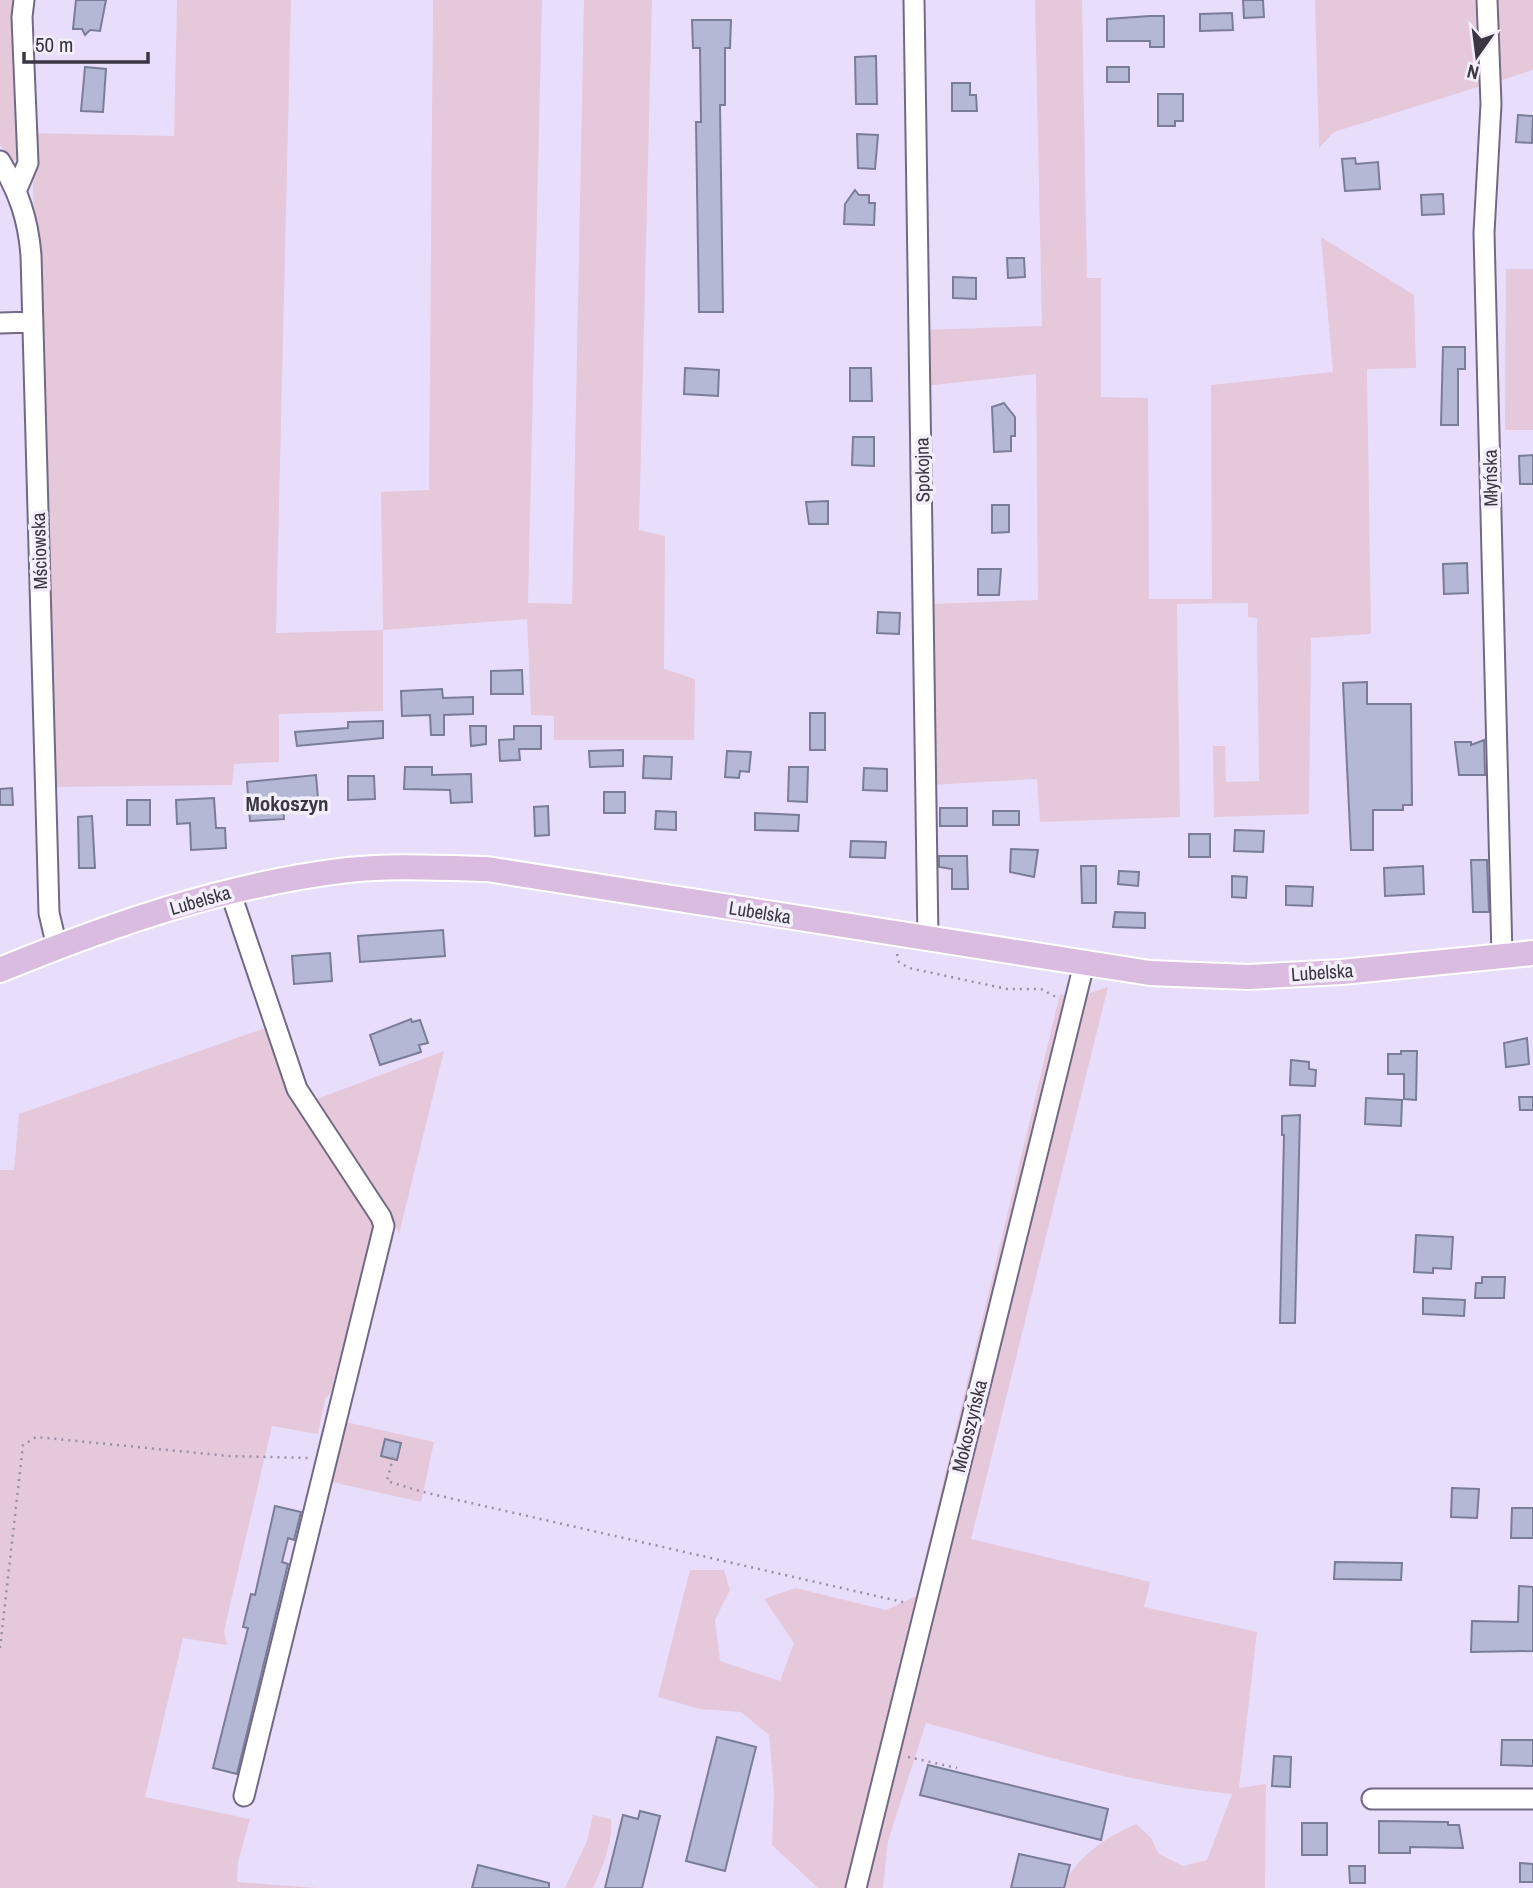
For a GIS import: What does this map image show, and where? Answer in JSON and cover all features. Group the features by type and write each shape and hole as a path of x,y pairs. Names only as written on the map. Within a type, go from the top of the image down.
{"main road":[{"name":"Lubelska","path":"0,970 57,947 230,891 351,870 487,869 1150,973 1248,977 1342,972 1533,953"}],"street":[{"path":"17,189 28,163 22,17 24,0"},
{"name":"Spokojna","path":"914,0 928,940"},
{"name":"Młyńska","path":"1487,0 1491,104 1484,233 1502,956"},
{"name":"Mściowska","path":"0,161 17,189 29,231 49,913 57,947"},
{"path":"0,323 33,322"},
{"path":"230,891 297,1089 381,1217 384,1226 244,1797"},
{"name":"Mokoszyńska","path":"856,1888 1084,964"},
{"path":"1372,1799 1533,1799"}],"path":[{"path":"898,947 898,958 904,967 1007,989 1041,989 1053,994 1062,1005"},
{"path":"0,1648 23,1445 36,1437 229,1456 327,1459"},
{"path":"393,1457 387,1481 423,1492 924,1607"},
{"path":"898,1755 957,1768"}],"shaded area":[{"path":"0,0 19,0 21,155 13,162 0,145"},
{"path":"177,0 291,0 276,633 383,630 383,711 279,714 279,762 234,764 232,785 55,787 31,133 174,136"},
{"path":"433,0 542,0 528,603 572,604 584,0 652,0 639,530 665,536 664,669 695,679 694,740 554,740 554,716 531,715 527,619 383,630 381,492 429,490"},
{"path":"1035,0 1082,0 1087,278 1101,278 1101,397 1148,398 1149,599 1212,599 1211,385 1333,372 1321,237 1414,295 1416,368 1367,369 1371,634 1311,638 1309,814 1214,817 1213,746 1225,746 1226,782 1259,781 1257,618 1248,617 1248,603 1177,604 1180,817 1040,822 1037,779 932,785 933,604 1038,600 1036,374 924,386 922,330 1042,326"},
{"path":"1315,0 1475,0 1481,86 1334,132 1319,148"},
{"path":"1494,0 1533,0 1533,70 1496,82"},
{"path":"1506,269 1533,269 1533,430 1505,430"},
{"path":"1108,987 971,1539 1150,1582 1144,1607 1257,1632 1239,1788 1266,1784 1265,1888 1061,1888 1075,1867 1092,1850 1136,1824 1151,1838 1159,1854 1183,1866 1207,1860 1232,1794 1155,1783 1116,1774 926,1723 888,1841 883,1888 818,1888 772,1845 774,1792 769,1735 741,1712 700,1709 658,1697 690,1570 724,1570 730,1590 715,1620 720,1661 780,1681 794,1643 764,1599 795,1588 886,1610 916,1596 1060,994 1075,998"},
{"path":"265,1028 293,1102 374,1223 332,1391 325,1399 318,1434 272,1426 224,1631 227,1645 183,1638 145,1797 250,1819 238,1862 237,1882 318,1888 0,1888 0,1170 14,1170 19,1114"},
{"path":"444,1051 399,1234 387,1205 317,1099"},
{"path":"346,1422 434,1442 421,1502 332,1482"},
{"path":"593,1815 611,1819 609,1846 604,1863 593,1888 565,1888 587,1841"}],"building":[{"path":"76,0 106,0 100,31 90,30 85,35 82,29 73,29"},
{"path":"1243,0 1263,0 1264,17 1244,18"},
{"path":"1232,13 1233,30 1200,31 1200,14"},
{"path":"1164,16 1164,47 1150,47 1150,41 1107,41 1107,19"},
{"path":"692,20 731,20 730,48 725,48 725,105 720,105 723,312 699,312 696,122 701,122 700,48 693,48"},
{"path":"876,56 877,104 856,104 855,57"},
{"path":"85,67 106,69 103,112 81,111"},
{"path":"1107,67 1129,67 1129,82 1107,82"},
{"path":"952,83 970,83 970,95 976,95 977,111 952,111"},
{"path":"1158,94 1183,94 1183,121 1175,121 1175,126 1158,126"},
{"path":"1518,115 1533,116 1532,143 1516,142"},
{"path":"857,134 878,135 875,169 858,168"},
{"path":"1355,158 1356,164 1378,162 1380,189 1345,191 1342,159"},
{"path":"855,190 859,195 869,195 869,203 875,203 874,225 844,224 845,204"},
{"path":"1443,194 1444,214 1422,215 1421,195"},
{"path":"1007,258 1024,258 1025,277 1008,278"},
{"path":"953,277 976,278 976,299 953,298"},
{"path":"1443,347 1465,347 1465,369 1458,369 1458,425 1441,425"},
{"path":"685,368 719,370 718,396 684,394"},
{"path":"850,368 871,368 872,401 850,401"},
{"path":"1004,403 1015,417 1015,436 1011,436 1011,451 994,452 992,407"},
{"path":"853,437 874,437 874,466 852,465"},
{"path":"1533,455 1533,484 1520,484 1519,456"},
{"path":"828,501 828,524 809,524 806,502"},
{"path":"992,505 1009,505 1009,532 992,533"},
{"path":"1467,563 1468,593 1444,594 1443,564"},
{"path":"978,569 1001,569 999,595 978,595"},
{"path":"878,612 900,613 899,634 877,633"},
{"path":"522,670 523,694 491,694 491,671"},
{"path":"1367,682 1367,704 1411,704 1412,805 1403,805 1403,810 1373,810 1373,850 1351,850 1343,683"},
{"path":"442,689 443,698 473,697 473,714 444,715 444,735 431,735 430,715 402,716 401,691"},
{"path":"810,713 825,713 825,750 810,750"},
{"path":"383,721 383,738 297,746 295,732 348,728 348,722"},
{"path":"470,726 486,726 486,744 471,746"},
{"path":"514,726 541,726 541,749 519,749 520,760 500,761 499,740 514,739"},
{"path":"1484,740 1485,775 1459,775 1455,742 1471,742 1471,745"},
{"path":"623,750 623,766 590,767 589,751"},
{"path":"727,751 751,752 749,772 740,771 739,778 725,777"},
{"path":"644,756 672,757 671,779 643,778"},
{"path":"405,767 432,767 432,775 471,774 472,802 451,803 450,790 404,789"},
{"path":"789,767 808,767 807,802 788,801"},
{"path":"864,768 887,769 887,791 863,790"},
{"path":"316,775 318,799 283,802 284,819 250,821 247,782"},
{"path":"348,776 374,776 375,799 348,800"},
{"path":"12,788 13,805 0,805 0,789"},
{"path":"604,792 625,792 625,813 604,813"},
{"path":"214,798 216,828 225,828 226,848 191,850 190,823 177,824 176,800"},
{"path":"127,800 150,800 150,825 127,825"},
{"path":"548,806 549,835 535,836 534,807"},
{"path":"940,808 967,808 967,826 940,826"},
{"path":"656,811 676,812 676,830 655,829"},
{"path":"993,811 1019,811 1019,825 993,825"},
{"path":"755,813 799,815 798,831 755,830"},
{"path":"92,816 95,868 79,868 78,817"},
{"path":"1235,830 1264,831 1263,852 1234,851"},
{"path":"1189,834 1210,834 1210,857 1189,857"},
{"path":"851,841 886,842 885,858 850,857"},
{"path":"1011,849 1038,850 1034,877 1010,872"},
{"path":"939,856 967,856 968,889 952,889 952,869 939,867"},
{"path":"1471,860 1487,860 1489,912 1473,912"},
{"path":"1081,866 1096,866 1096,903 1082,903"},
{"path":"1423,866 1424,894 1385,896 1384,868"},
{"path":"1119,871 1139,872 1138,886 1118,884"},
{"path":"1232,876 1247,877 1246,898 1232,897"},
{"path":"1286,886 1313,887 1312,906 1286,905"},
{"path":"1115,912 1145,913 1145,928 1113,927"},
{"path":"443,930 445,956 360,962 358,936"},
{"path":"330,953 332,981 294,984 292,956"},
{"path":"411,1019 412,1022 420,1020 428,1043 419,1045 421,1052 380,1065 370,1035"},
{"path":"1527,1038 1529,1064 1506,1067 1504,1043"},
{"path":"1401,1051 1417,1051 1416,1100 1404,1099 1404,1074 1388,1074 1388,1054 1401,1054"},
{"path":"1291,1060 1309,1062 1309,1069 1316,1070 1315,1086 1290,1085"},
{"path":"1519,1097 1533,1097 1533,1110 1520,1110"},
{"path":"1366,1098 1402,1100 1401,1126 1365,1124"},
{"path":"1300,1115 1295,1323 1280,1323 1284,1135 1282,1116"},
{"path":"1416,1235 1453,1237 1451,1269 1433,1268 1433,1273 1414,1272"},
{"path":"1482,1277 1505,1277 1504,1298 1475,1298 1476,1283 1482,1283"},
{"path":"1423,1298 1465,1300 1464,1316 1423,1314"},
{"path":"385,1439 401,1443 397,1460 381,1456"},
{"path":"1452,1488 1479,1489 1477,1518 1451,1517"},
{"path":"275,1506 301,1512 294,1540 288,1538 282,1562 288,1564 237,1774 213,1768 248,1628 243,1627 251,1594 255,1595"},
{"path":"1512,1508 1533,1508 1533,1538 1511,1538"},
{"path":"1335,1562 1402,1563 1401,1580 1334,1579"},
{"path":"1519,1586 1533,1587 1533,1651 1471,1652 1472,1621 1518,1622"},
{"path":"717,1737 756,1747 725,1871 686,1861"},
{"path":"1502,1740 1533,1740 1533,1766 1501,1765"},
{"path":"1274,1756 1291,1757 1290,1787 1272,1786"},
{"path":"928,1765 1108,1809 1101,1840 920,1795"},
{"path":"640,1811 660,1816 642,1888 605,1888 623,1815 638,1819"},
{"path":"1379,1821 1448,1822 1448,1825 1459,1825 1463,1848 1410,1847 1410,1853 1379,1853"},
{"path":"1302,1823 1327,1823 1327,1855 1302,1855"},
{"path":"1019,1854 1070,1865 1064,1888 1011,1888"},
{"path":"1520,1863 1533,1864 1533,1882 1520,1882"},
{"path":"478,1865 549,1883 549,1888 472,1888"},
{"path":"1349,1866 1365,1866 1365,1883 1350,1883"}],"district":[{"name":"Mokoszyn","path":"287,803"}]}
